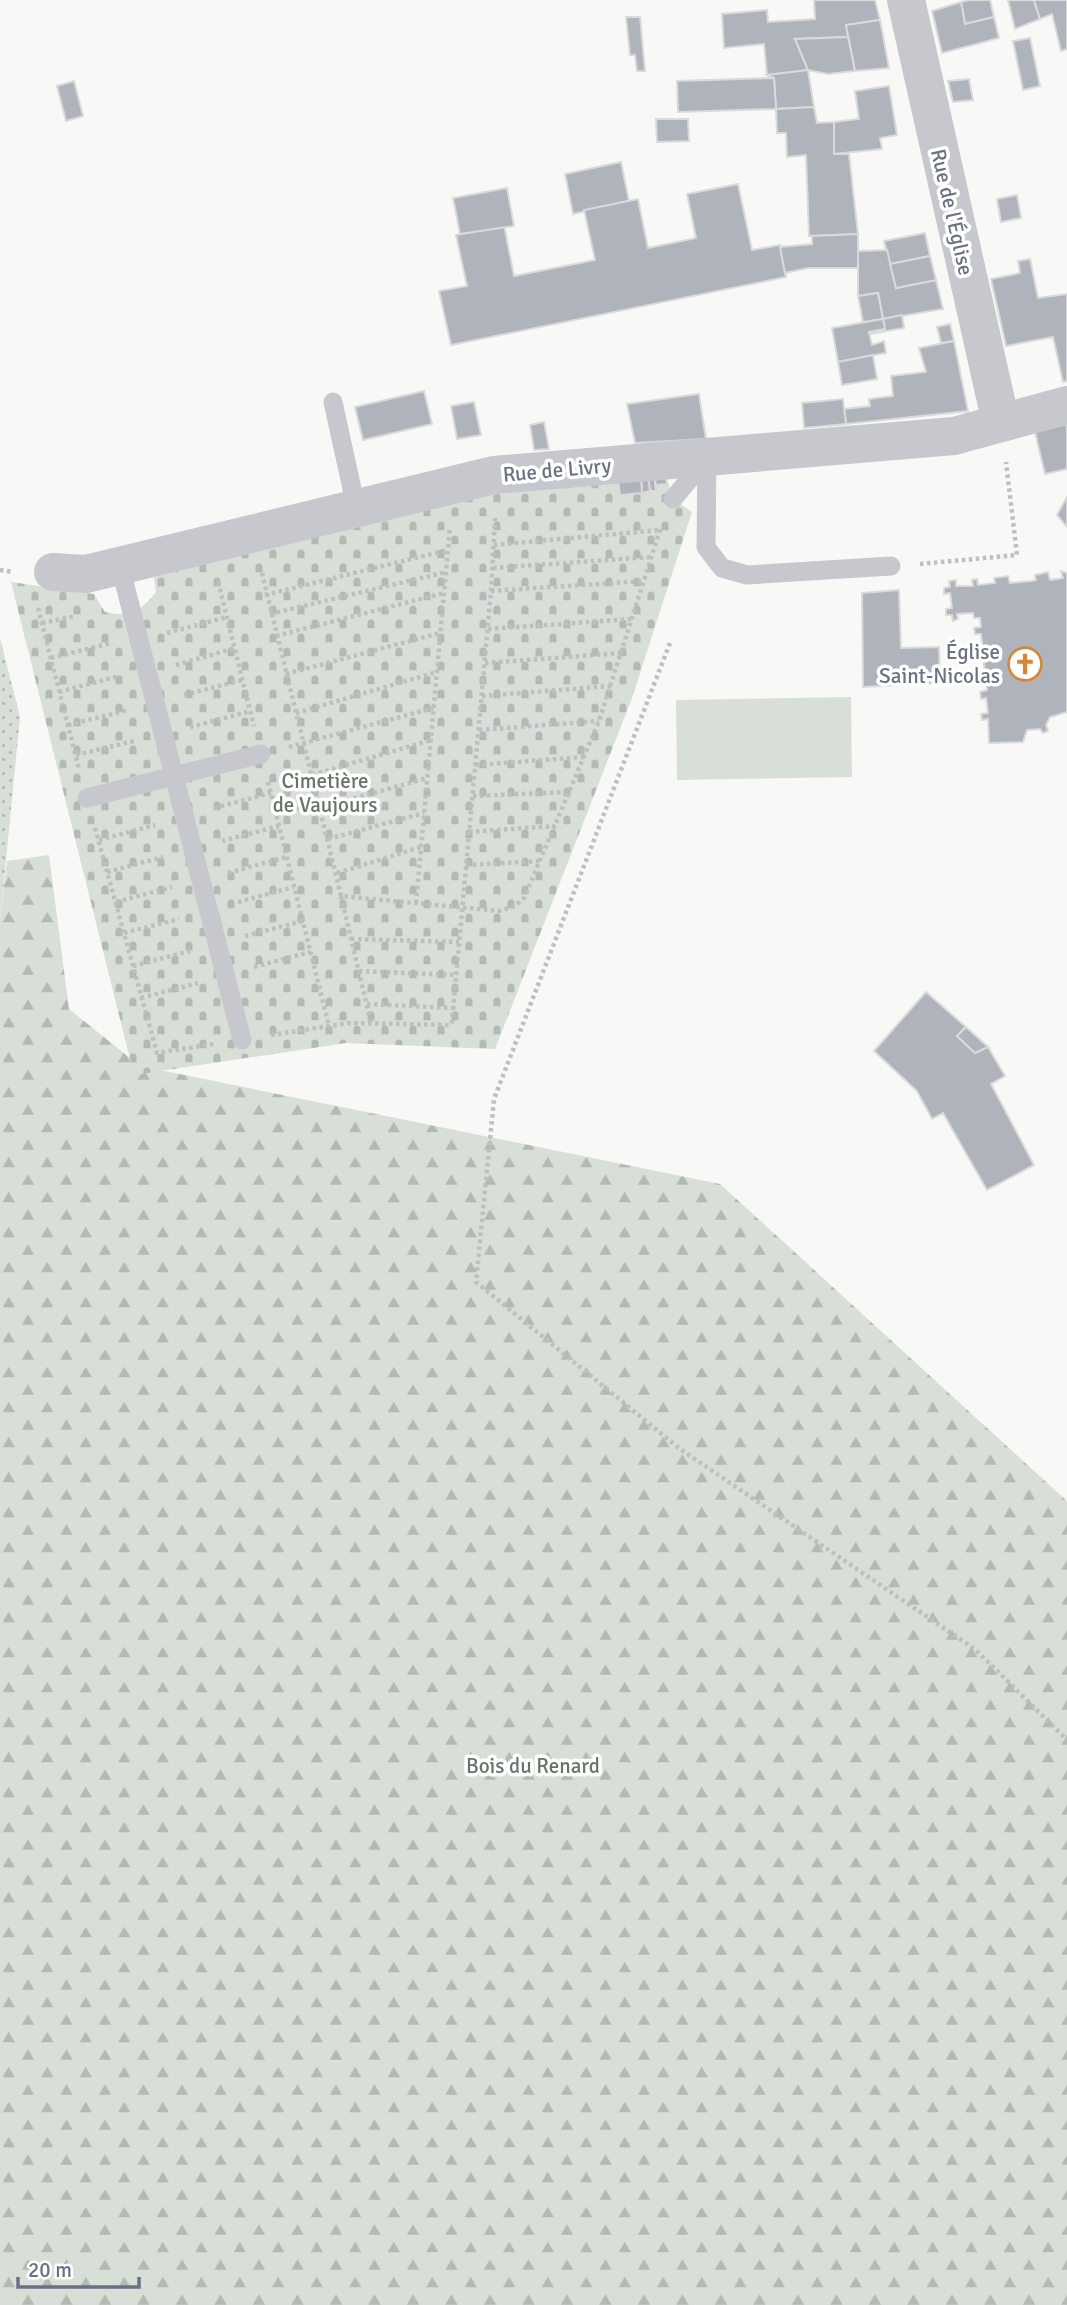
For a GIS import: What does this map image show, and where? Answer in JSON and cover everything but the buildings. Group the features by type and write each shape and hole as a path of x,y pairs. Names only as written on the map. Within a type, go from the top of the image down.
{"street":[{"name":"Rue de l'Église","path":"906,0 1001,423"},
{"name":"Rue de Livry","path":"45,587 86,574 356,506 494,475 954,436 1067,405"}],"lane":[{"path":"332,402 356,506"},
{"path":"673,499 707,458"},
{"path":"707,458 706,547 722,568 747,575 891,566"},
{"path":"120,566 242,1040"},
{"path":"87,798 261,754"}],"path":[{"path":"891,566 1017,555 1001,423"},
{"path":"481,520 508,517"},
{"path":"45,587 42,623 157,1054 329,1026 371,1023 450,1025 454,1008 485,663 495,518"},
{"path":"341,896 499,911 515,906 524,898 599,721 663,519"},
{"path":"438,529 459,524"},
{"path":"416,903 450,526"},
{"path":"494,545 660,530"},
{"path":"265,595 448,550"},
{"path":"493,568 652,557"},
{"path":"273,571 260,574 337,873 371,1023"},
{"path":"270,614 446,572"},
{"path":"204,584 217,580 329,1026"},
{"path":"491,591 644,581"},
{"path":"276,636 444,593"},
{"path":"42,623 97,611 135,623"},
{"path":"488,629 632,619"},
{"path":"286,674 440,633"},
{"path":"670,643 494,1099 476,1282 680,1449 975,1650 1067,1740"},
{"path":"485,663 622,653"},
{"path":"296,713 437,672"},
{"path":"482,696 611,686"},
{"path":"261,754 433,708"},
{"path":"479,730 599,721"},
{"path":"312,775 431,740"},
{"path":"475,765 584,757"},
{"path":"320,808 427,778"},
{"path":"473,796 569,792"},
{"path":"328,839 424,813"},
{"path":"469,832 555,826"},
{"path":"337,873 421,847"},
{"path":"466,865 540,861"},
{"path":"351,939 459,942"},
{"path":"359,971 457,975"},
{"path":"367,1004 454,1008"}],"green space":[{"name":"Cimetière de Vaujours","path":"665,474 673,499 692,512 632,698 495,1049 346,1043 134,1075 11,582 94,594 105,612 128,613 140,608 156,592 154,577 465,498"},
{"path":"0,638 20,717 0,921"},
{"path":"851,697 852,777 677,780 676,700"},
{"name":"Bois du Renard","path":"49,855 69,1009 140,1066 720,1184 1067,1501 1067,2305 0,2305 0,921 7,861"}],"place":[{"name":"Église Saint-Nicolas","path":"1025,664"}]}
